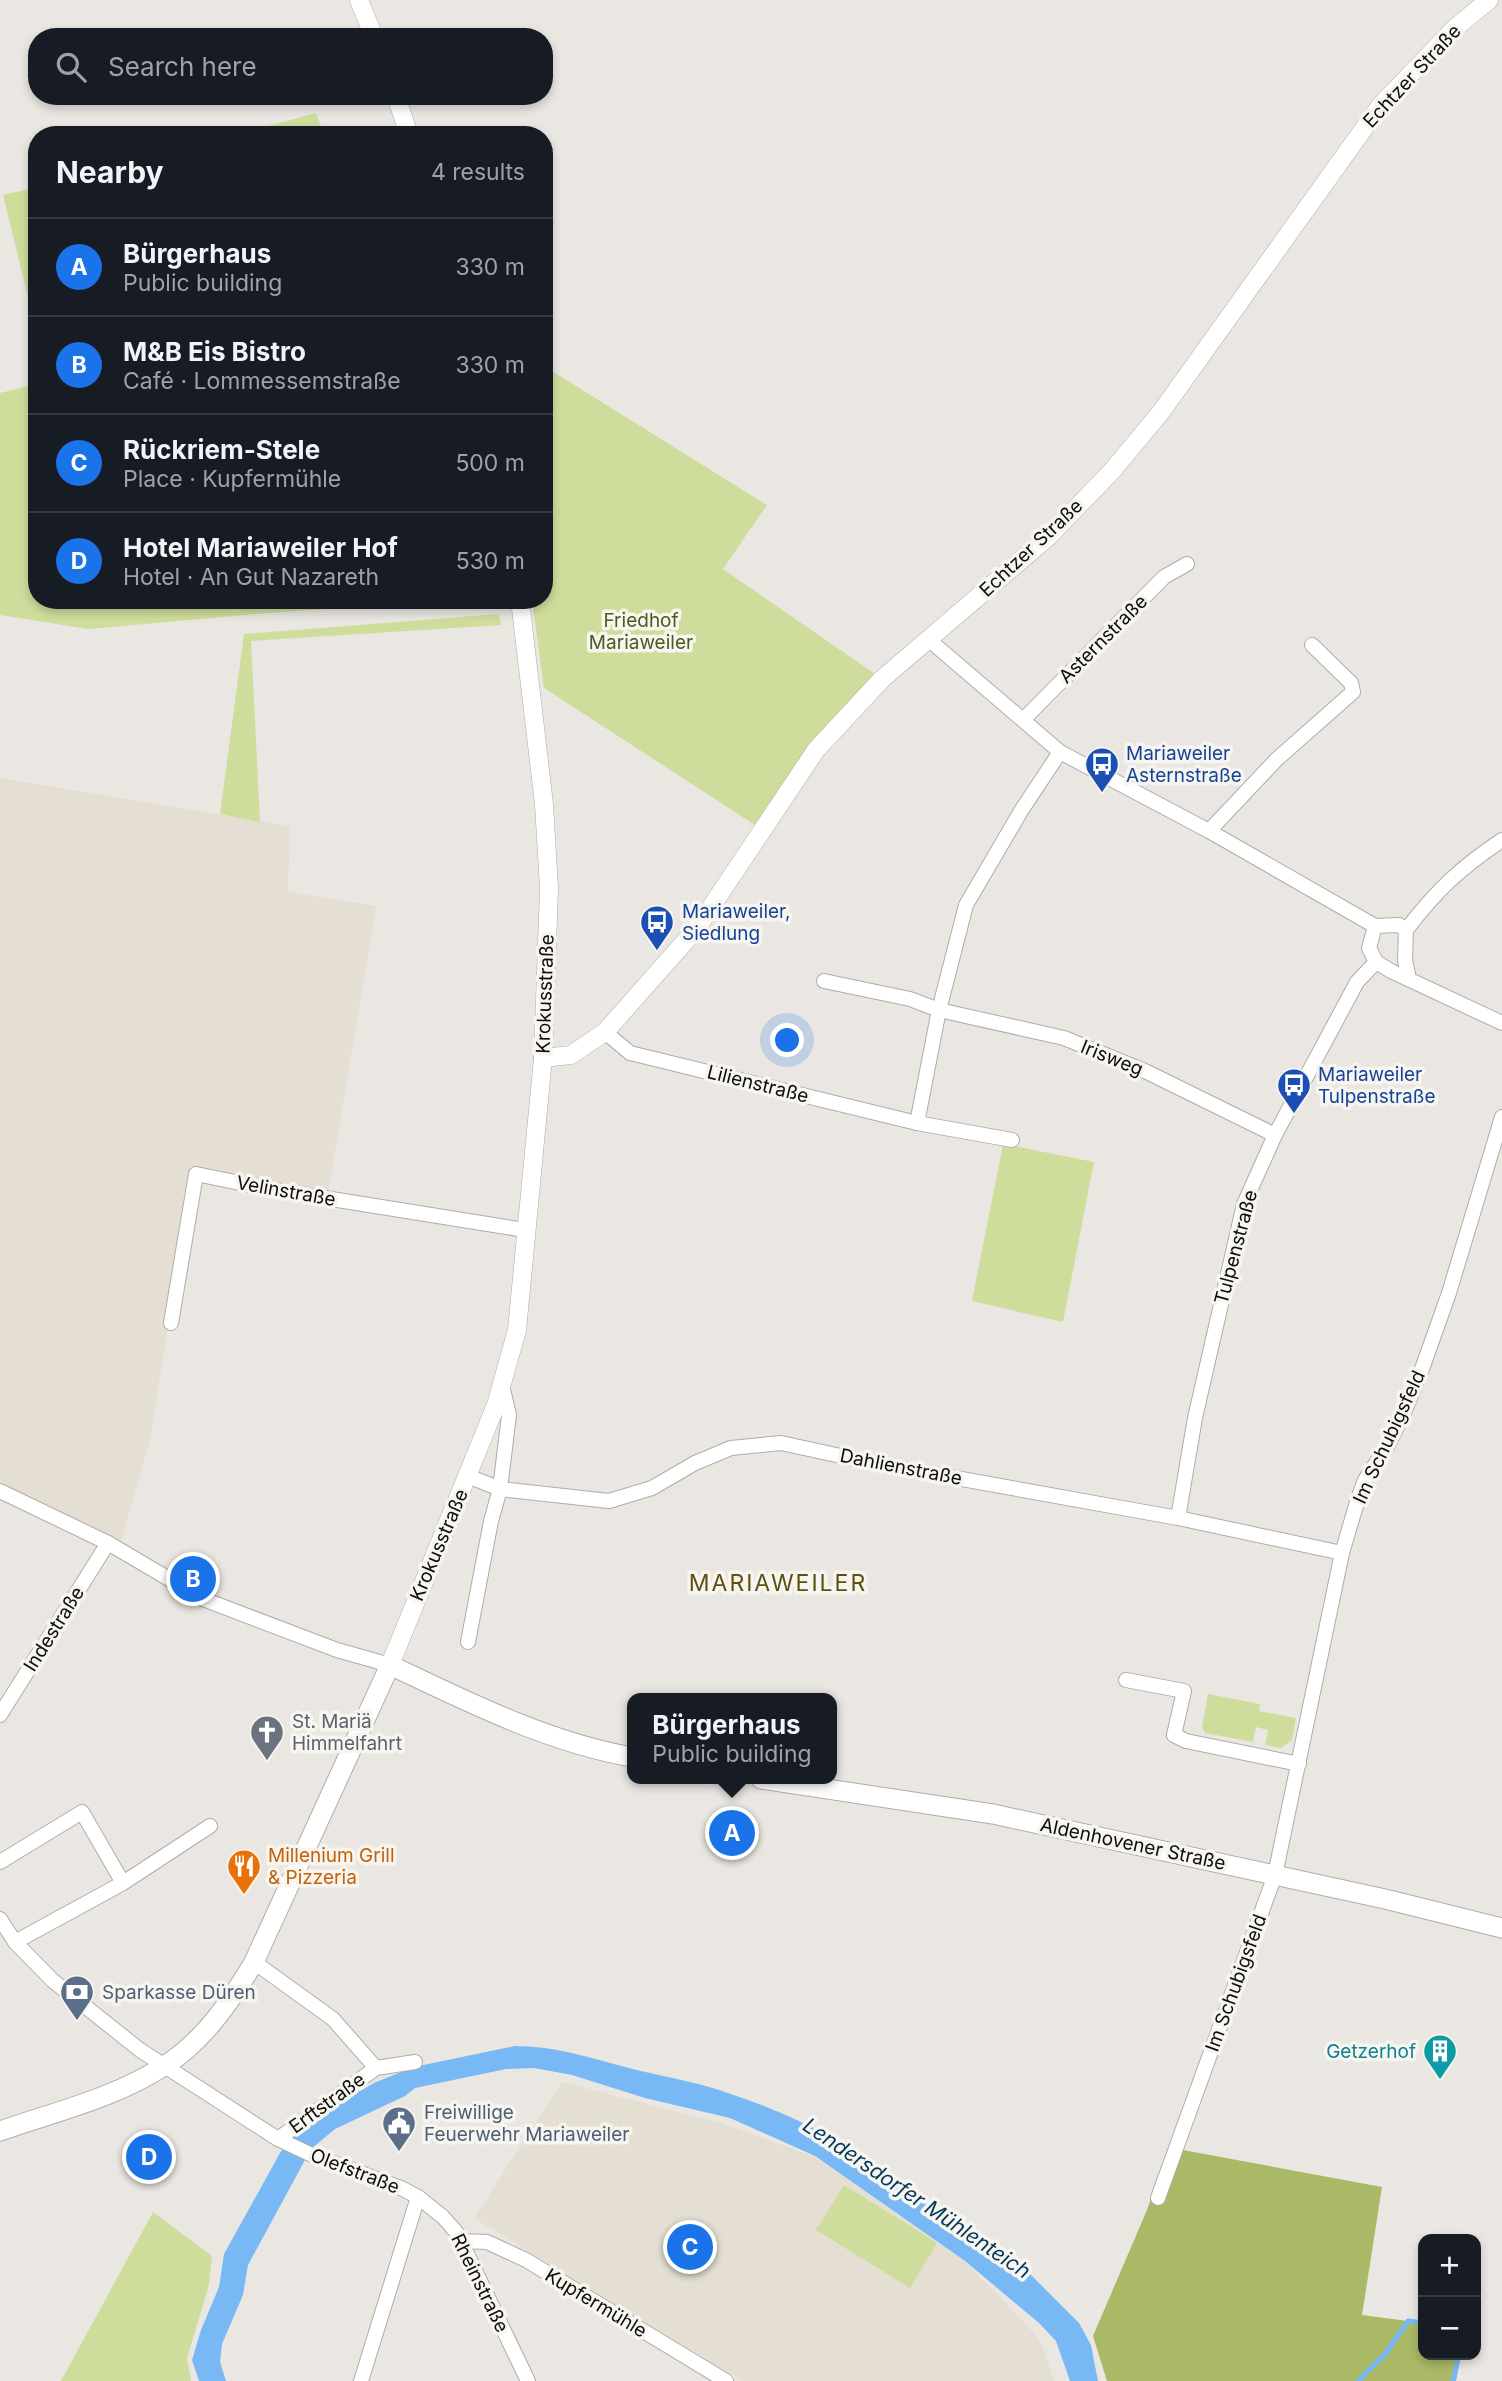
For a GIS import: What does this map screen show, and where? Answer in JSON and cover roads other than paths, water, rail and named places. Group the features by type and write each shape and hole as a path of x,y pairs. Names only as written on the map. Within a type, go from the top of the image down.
{"main road":[{"path":"0,2131 123,2088 165,2066 213,2022 237,1991 254,1962 390,1665 483,1709 600,1751 627,1756"},
{"name":"Aldenhovener Straße","path":"794,1784 993,1814 1502,1927"}],"street":[{"path":"359,0 370,28"},
{"name":"Echtzer Straße","path":"543,1058 572,1055 605,1032 697,928 816,750 882,678 1048,537 1112,471 1161,412 1380,106 1455,28 1489,0"},
{"path":"399,105 406,126"},
{"name":"Asternstraße","path":"1024,719 1164,577 1187,565"},
{"name":"Krokusstraße","path":"390,1665 496,1405 517,1330 543,1058 549,888 544,804 521,609"},
{"path":"928,639 1060,752 1209,831 1375,926 1399,925 1405,930"},
{"path":"1209,831 1277,759 1353,692 1351,683 1311,645"},
{"path":"918,1123 939,1010 966,905 1021,810 1060,752"},
{"path":"1409,979 1405,960 1405,930 1430,898 1466,864 1502,841"},
{"path":"1375,926 1369,948 1376,962 1502,1023"},
{"name":"Tulpenstraße","path":"1178,1518 1195,1418 1244,1203 1275,1135 1357,982 1376,962"},
{"path":"824,981 910,999 939,1010"},
{"name":"Irisweg","path":"939,1010 1064,1038 1147,1072 1275,1135"},
{"name":"Lilienstraße","path":"605,1032 630,1053 918,1123 1012,1140"},
{"name":"Im Schubigsfeld","path":"1158,2198 1275,1875 1342,1553 1366,1480 1393,1435 1422,1369 1449,1293 1502,1117"},
{"name":"Velinstraße","path":"171,1324 197,1174 269,1189 525,1230"},
{"name":"Krokusstraße","path":"468,1642 500,1489 509,1415 502,1385"},
{"name":"Dahlienstraße","path":"468,1476 500,1489 609,1501 652,1488 695,1463 731,1448 781,1443 873,1463 1178,1518 1342,1553"},
{"path":"0,1491 108,1543 203,1600 337,1650 390,1665"},
{"name":"Indestraße","path":"0,1715 108,1543"},
{"path":"1126,1680 1184,1691 1174,1735 1186,1741 1299,1764"},
{"path":"0,1862 82,1812 122,1883"},
{"path":"15,1942 122,1883 210,1826"},
{"path":"0,1919 15,1942 52,1980 127,2040 165,2066"},
{"name":"Erftstraße","path":"254,1962 332,2019 376,2068"},
{"name":"Erftstraße","path":"281,2141 376,2068 415,2062"},
{"name":"Olefstraße","path":"165,2066 281,2141 418,2197 360,2381"},
{"name":"Rheinstraße","path":"418,2197 443,2217 457,2233 528,2381"},
{"name":"Kupfermühle","path":"460,2241 487,2242 526,2260 726,2381"}],"water":[{"name":"Lendersdorfer Mühlenteich","path":"515,2046 573,2053 711,2087 784,2114 843,2143 880,2166 879,2169 956,2226 1007,2251 1079,2323 1091,2345 1098,2381 1070,2381 1056,2341 1039,2323 965,2261 815,2156 730,2118 645,2098 572,2075 534,2068 506,2069 415,2088 405,2096 335,2129 311,2149 248,2265 243,2295 222,2344 220,2362 226,2381 199,2381 192,2360 219,2287 224,2254 280,2153 299,2126 376,2082 414,2067"}],"waterway":[{"path":"1358,2381 1386,2353 1408,2321 1418,2322"},
{"path":"1453,2381 1458,2360"}],"place":[{"name":"Mariaweiler Asternstraße","path":"1102,794"},
{"name":"Mariaweiler, Siedlung","path":"657,952"},
{"name":"Mariaweiler Tulpenstraße","path":"1294,1115"},
{"name":"M&B Eis Bistro","path":"193,1579"},
{"name":"St. Mariä Himmelfahrt","path":"267,1762"},
{"name":"Bürgerhaus","path":"732,1833"},
{"name":"Millenium Grill & Pizzeria","path":"244,1896"},
{"name":"Sparkasse Düren","path":"77,2022"},
{"name":"Getzerhof","path":"1440,2081"},
{"name":"Freiwillige Feuerwehr Mariaweiler","path":"399,2153"},
{"name":"Hotel Mariaweiler Hof","path":"149,2157"},
{"name":"Rückriem-Stele","path":"690,2247"}],"district":[{"name":"MARIAWEILER","path":"778,1583"}],"park label":[{"name":"Friedhof Mariaweiler","path":"641,631"}]}
